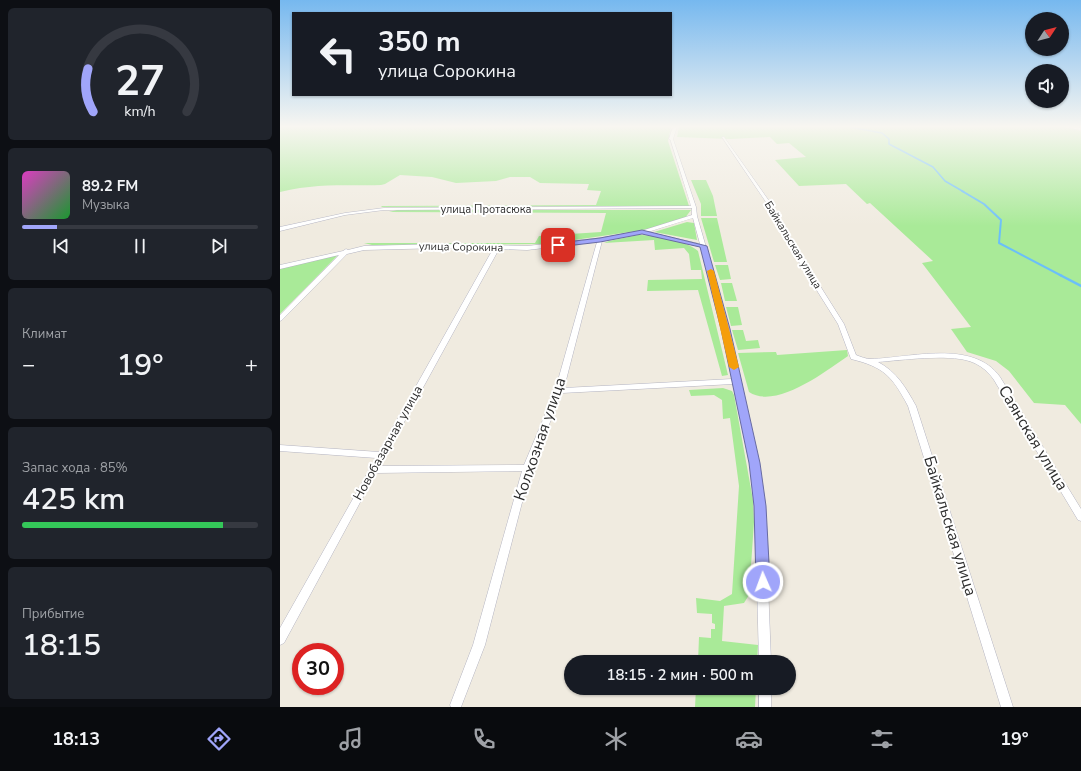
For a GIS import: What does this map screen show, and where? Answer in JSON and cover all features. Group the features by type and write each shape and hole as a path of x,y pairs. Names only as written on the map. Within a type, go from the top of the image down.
{"street":[{"path":"678,160 694,207 695,216 738,381 754,463 760,506 765,655"},
{"name":"Байкальская улица","path":"738,160 772,208 792,246 841,324 853,358 870,361 889,372 903,387 912,406 1007,707"},
{"name":"улица Протасюка","path":"280,229 345,214 384,209 694,207"},
{"name":"улица Сорокина","path":"280,267 346,250 364,248 442,246 543,247 600,240 642,232 695,216"},
{"name":"улица Сорокина","path":"642,232 704,246"},
{"name":"Колхозная улица","path":"456,705 479,645 527,468 559,391 600,240"},
{"name":"Новобазарная улица","path":"280,639 497,247"},
{"path":"280,319 346,250"},
{"name":"Саянская улица","path":"870,361 890,358 963,358 983,364 997,379 1081,517"},
{"path":"559,391 738,381"},
{"path":"280,448 381,455"},
{"path":"373,470 527,468"},
{"path":"765,695 765,707"}],"green space":[{"path":"280,160 674,160 689,206 381,206 596,205 601,191 587,190 589,184 540,183 530,177 510,177 496,181 456,183 432,177 400,175 381,185 318,186 280,192"},
{"path":"775,160 1081,160 1081,424 1065,405 1034,403 1009,371 996,361 967,352 951,329 971,327 922,263 933,261 870,203 867,204 846,184 799,186"},
{"path":"691,180 706,180 713,196 717,216 701,216 701,204"},
{"path":"397,210 691,210 685,218 650,229 547,244 372,245 364,243 535,243 539,236 601,232 606,213 389,212"},
{"path":"701,218 717,218 727,262 714,262"},
{"path":"687,222 694,223 697,240 654,232"},
{"path":"638,235 660,237 686,244 698,251 728,375 722,376 698,290 647,291 648,280 702,279 701,270 691,270 689,254 684,248 655,250 654,240 604,243"},
{"path":"339,254 280,314 280,269"},
{"path":"715,265 728,265 731,279 720,280"},
{"path":"721,283 732,283 737,301 725,301"},
{"path":"726,307 738,307 742,325 731,326"},
{"path":"732,330 743,330 746,341 758,340 760,348 738,350"},
{"path":"847,350 848,356 814,379 786,392 773,396 760,396 749,392 738,353 776,352 777,355"},
{"path":"723,388 732,391 734,395 753,500 754,522 749,595 744,603 724,606 722,641 758,645 757,655 698,655 699,637 711,638 711,629 715,629 715,624 712,623 712,614 697,613 696,598 720,601 732,594 739,486 730,418 723,419 722,400 714,395 691,396 689,390"},
{"path":"696,695 756,695 755,707 695,707"}],"waterway":[{"path":"920,160 933,167 945,181 964,192"},
{"path":"962,191 984,204 1001,220 999,243 1062,276"},
{"path":"1060,275 1081,286"}],"slow traffic":[{"path":"711,271 734,367"}],"route":[{"path":"558,245 600,240 642,232 704,246 742,399 754,463 760,506 763,582"}]}
